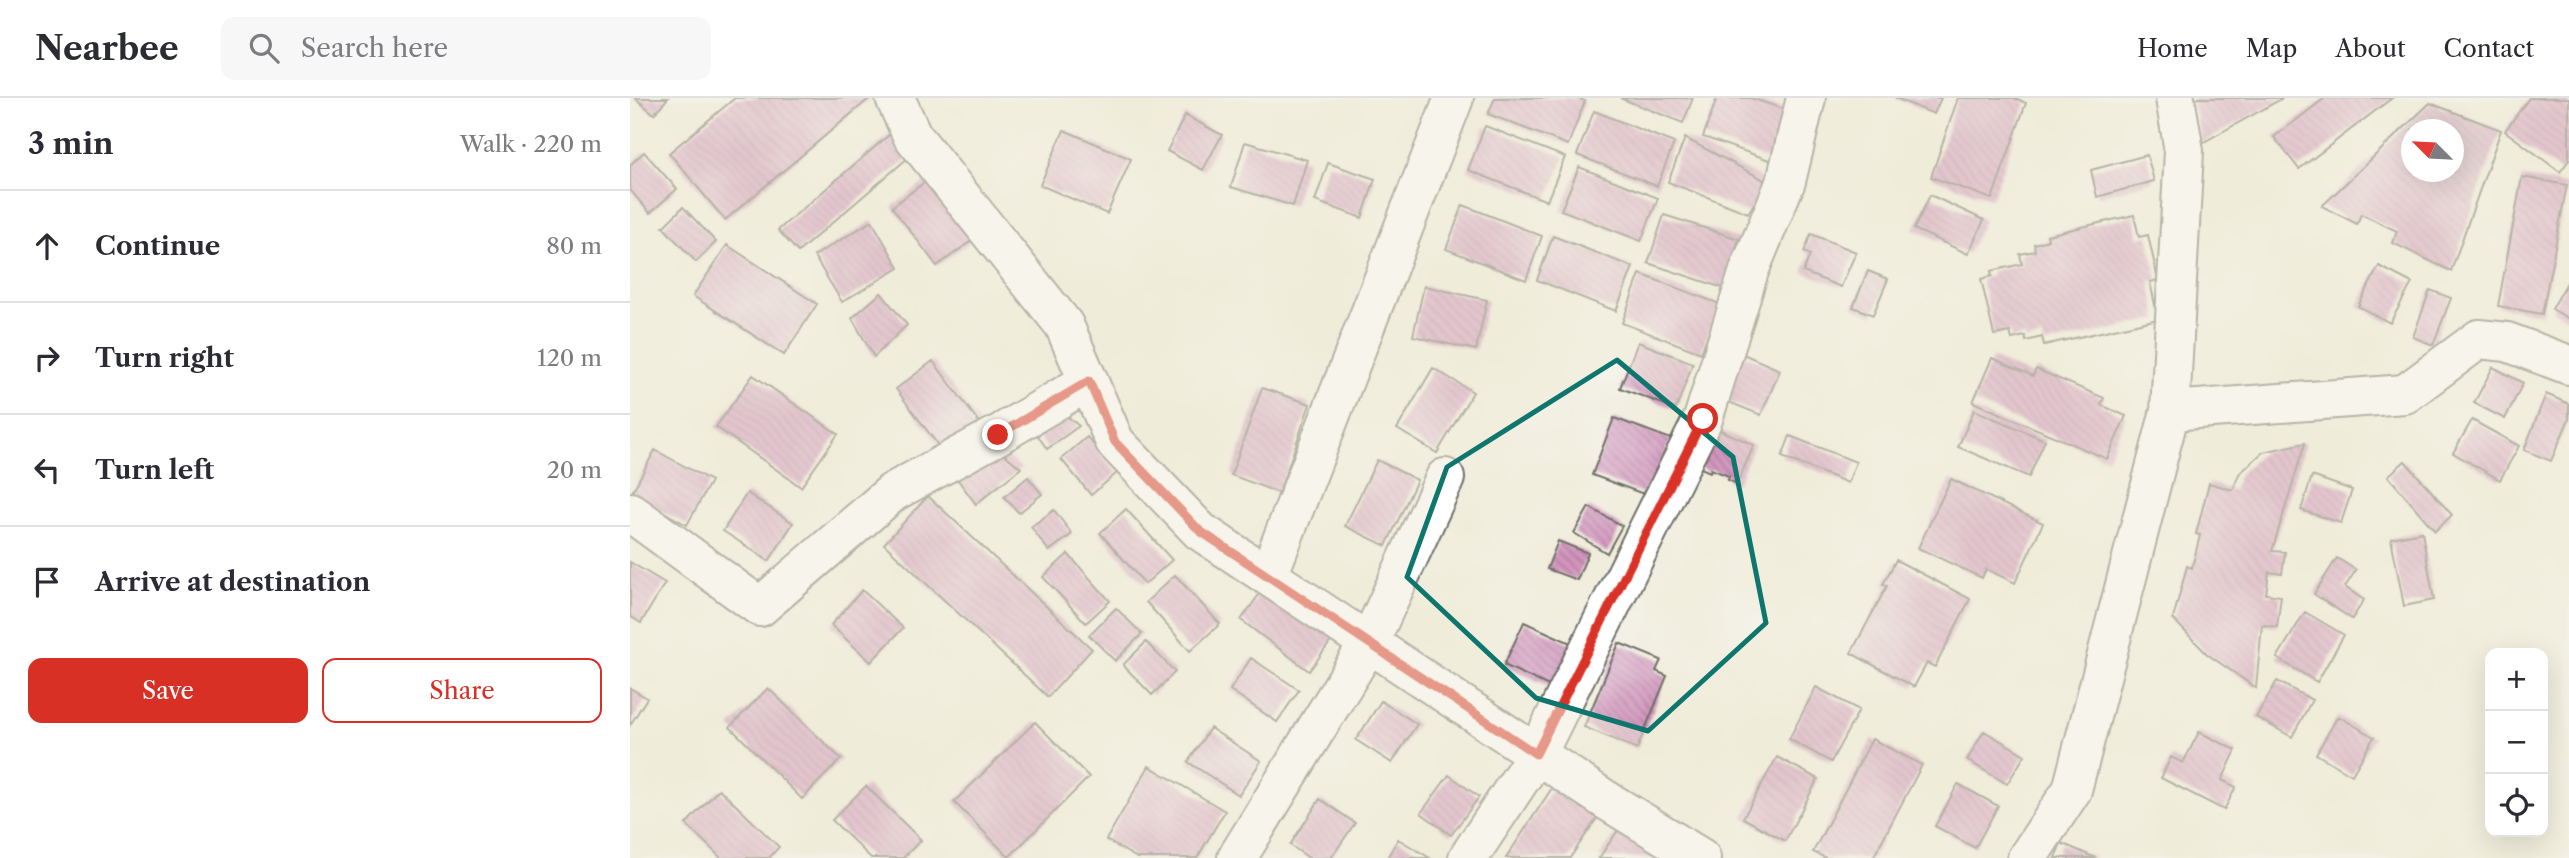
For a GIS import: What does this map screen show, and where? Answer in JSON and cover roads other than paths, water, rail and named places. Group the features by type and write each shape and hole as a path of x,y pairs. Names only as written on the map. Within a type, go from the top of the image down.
{"street":[{"path":"895,98 912,135 1064,325 1115,442 1200,531 1536,754 1701,858"},
{"path":"1268,576 1454,98"},
{"path":"1468,858 1536,754 1703,419 1749,271 1786,181 1806,98"},
{"path":"2027,858 2073,790 2170,411 2184,151 2175,98"},
{"path":"2170,411 2405,394 2479,339 2507,342 2569,365"},
{"path":"630,512 760,607 893,492 998,435 1089,381"},
{"path":"1237,858 1369,643 1445,478"}]}
